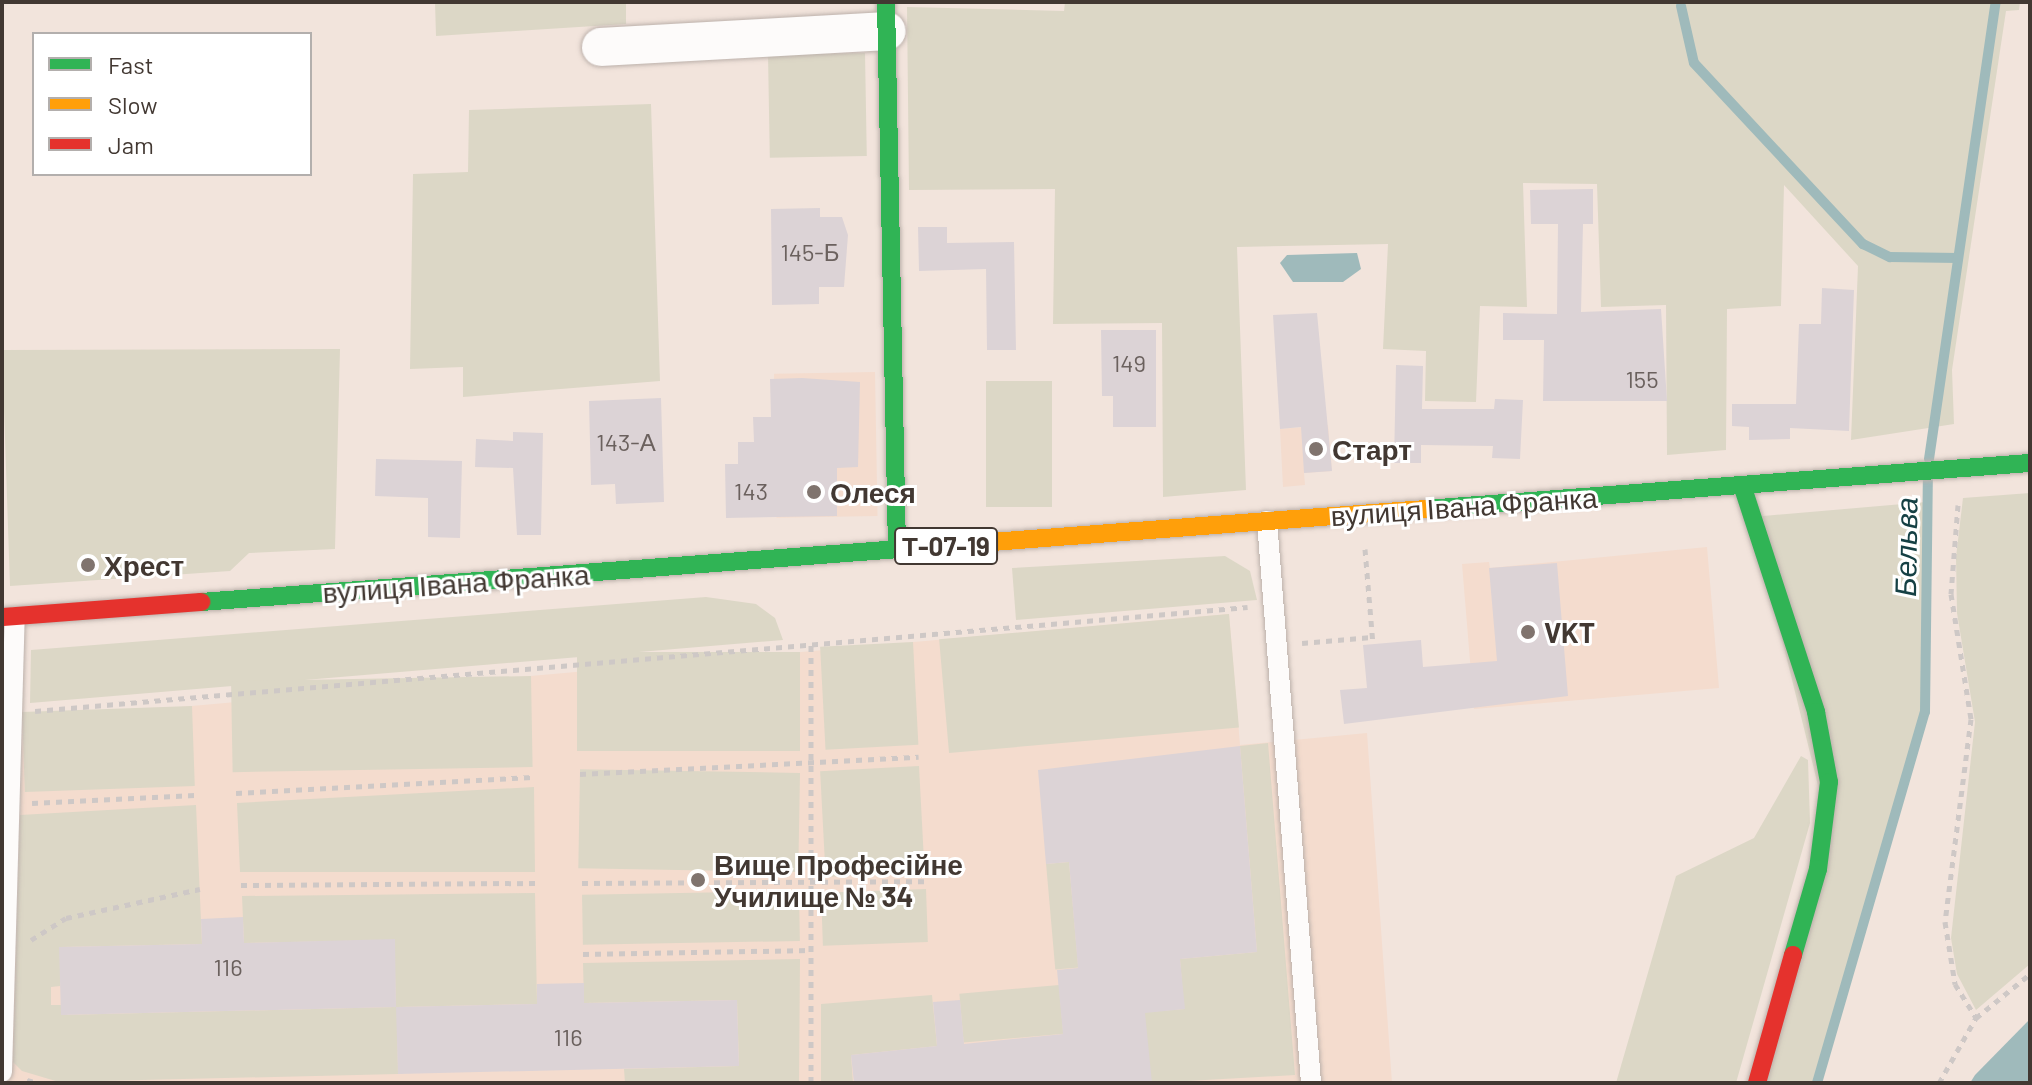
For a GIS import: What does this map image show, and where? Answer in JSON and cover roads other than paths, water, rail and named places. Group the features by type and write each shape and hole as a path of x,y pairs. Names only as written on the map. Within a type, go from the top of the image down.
{"main road":[{"path":"886,16 897,549"},
{"name":"вулиця Івана Франка","path":"8,617 2030,463"},
{"path":"1742,485 1816,712 1829,782 1818,869 1757,1083"}],"street":[{"path":"601,47 886,16"}],"lane":[{"path":"1267,521 1311,1083"},
{"name":"вулиця Івана Франка","path":"2,1072 14,713 8,617"}],"water":[{"path":"1357,253 1361,269 1343,282 1293,282 1280,263 1287,255"},
{"path":"2030,1019 2030,1083 1970,1083 1975,1075"}],"waterway":[{"name":"Бельва","path":"1929,459 1996,2"},
{"path":"1681,6 1694,63 1863,244 1890,257 1958,258"},
{"name":"Бельва","path":"1817,1083 1925,712 1928,479"}],"place":[{"name":"Старт","path":"1316,449"},
{"name":"Олеся","path":"814,492"},
{"name":"Хрест","path":"88,565"},
{"name":"VKT","path":"1528,632"},
{"name":"Вище Професійне Училище № 34","path":"698,880"}]}
